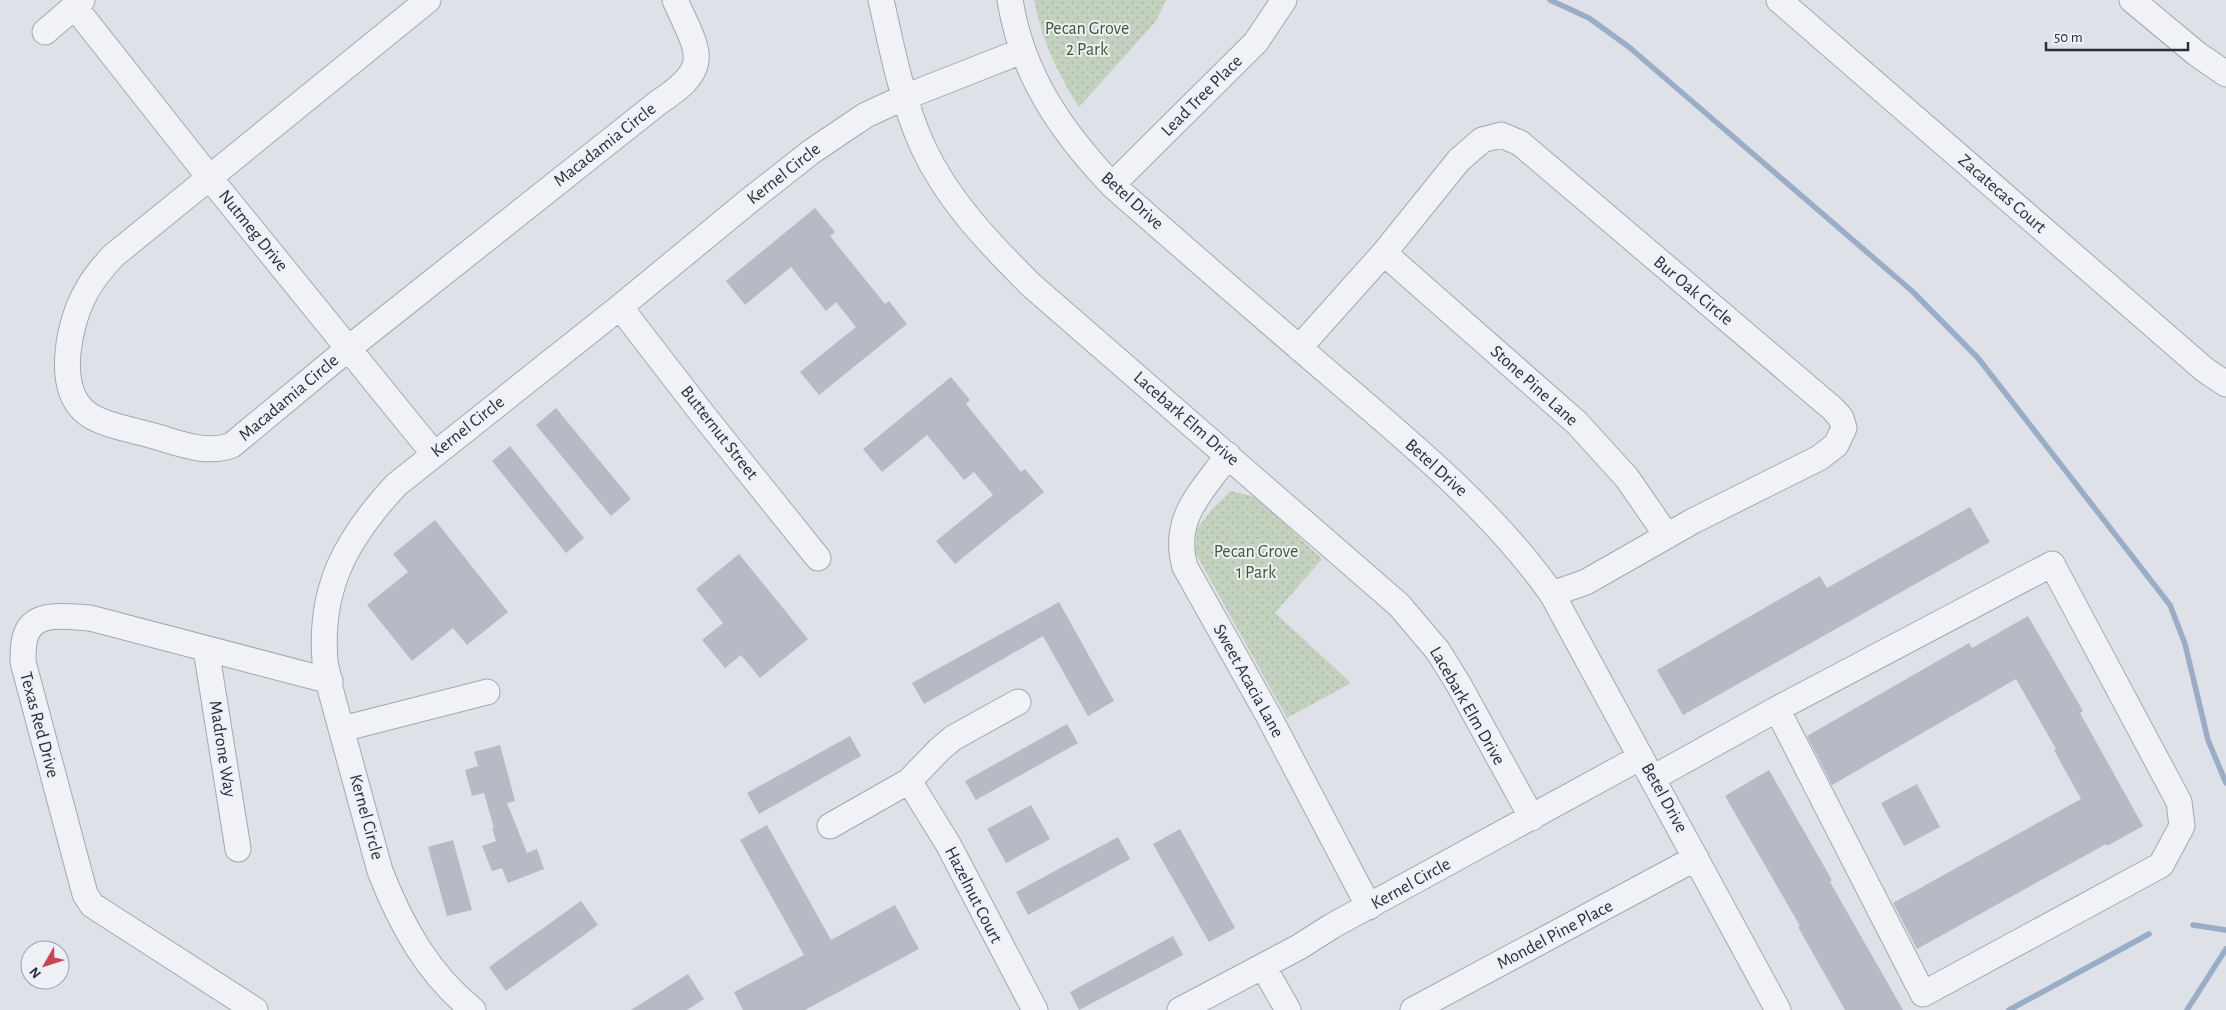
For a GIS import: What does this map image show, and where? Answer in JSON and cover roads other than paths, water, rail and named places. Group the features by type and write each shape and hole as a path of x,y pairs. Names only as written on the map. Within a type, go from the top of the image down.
{"street":[{"name":"Macadamia Circle","path":"428,0 113,256 97,273 85,293 73,322 67,364 69,386 82,410 98,420 202,449 223,448 232,445 349,348 689,79 695,68 694,44 674,0"},
{"name":"Lacebark Elm Drive","path":"881,0 905,97 924,149 956,203 988,242 1031,284 1398,604 1438,651 1532,818"},
{"name":"Betel Drive","path":"1010,0 1022,51 1047,102 1080,150 1112,185 1416,449 1482,510 1504,532 1552,594 1778,1010"},
{"name":"Lead Tree Place","path":"1112,185 1256,42 1284,0"},
{"name":"Zacatecas Court","path":"1779,0 2205,370 2226,384"},
{"path":"2132,0 2198,54 2226,74"},
{"name":"Nutmeg Drive","path":"78,3 209,177 434,454"},
{"path":"45,32 78,3"},
{"name":"Kernel Circle","path":"473,1010 441,980 410,938 390,898 380,871 325,662 328,604 337,571 354,535 370,513 396,485 811,152 866,115 905,97 1022,51"},
{"name":"Bur Oak Circle","path":"1299,348 1384,253 1459,160 1482,140 1501,135 1520,144 1833,409 1841,418 1844,428 1836,445 1819,458 1667,536 1586,582 1552,594"},
{"name":"Stone Pine Lane","path":"1384,253 1577,423 1627,478 1667,536"},
{"name":"Butternut Street","path":"620,307 704,416 818,558"},
{"name":"Sweet Acacia Lane","path":"1228,455 1188,512 1181,529 1180,543 1185,567 1268,715 1369,907"},
{"path":"1653,778 1777,709 2052,564 2179,802 2182,826 2161,865 1923,994 1777,709"},
{"name":"Texas Red Drive","path":"255,1010 92,905 84,894 23,662 25,637 34,623 51,616 90,618 330,681"},
{"name":"Madrone Way","path":"206,649 238,849"},
{"path":"342,729 487,692"},
{"path":"830,826 910,780 953,738 1018,702"},
{"name":"Kernel Circle","path":"1180,1010 1641,757"},
{"name":"Hazelnut Court","path":"910,780 948,844 1035,1010"},
{"name":"Mondel Pine Place","path":"1414,1010 1696,858"},
{"path":"1263,966 1288,1010"}],"waterway":[{"path":"1550,0 1589,18 1629,47 1912,291 1978,358 2170,605 2185,644 2208,740 2226,783"},
{"path":"2193,925 2226,930"},
{"path":"2009,1010 2149,934"},
{"path":"2187,1010 2226,949"}],"park label":[{"name":"Pecan Grove 2 Park","path":"1087,39"},
{"name":"Pecan Grove 1 Park","path":"1256,562"}]}
